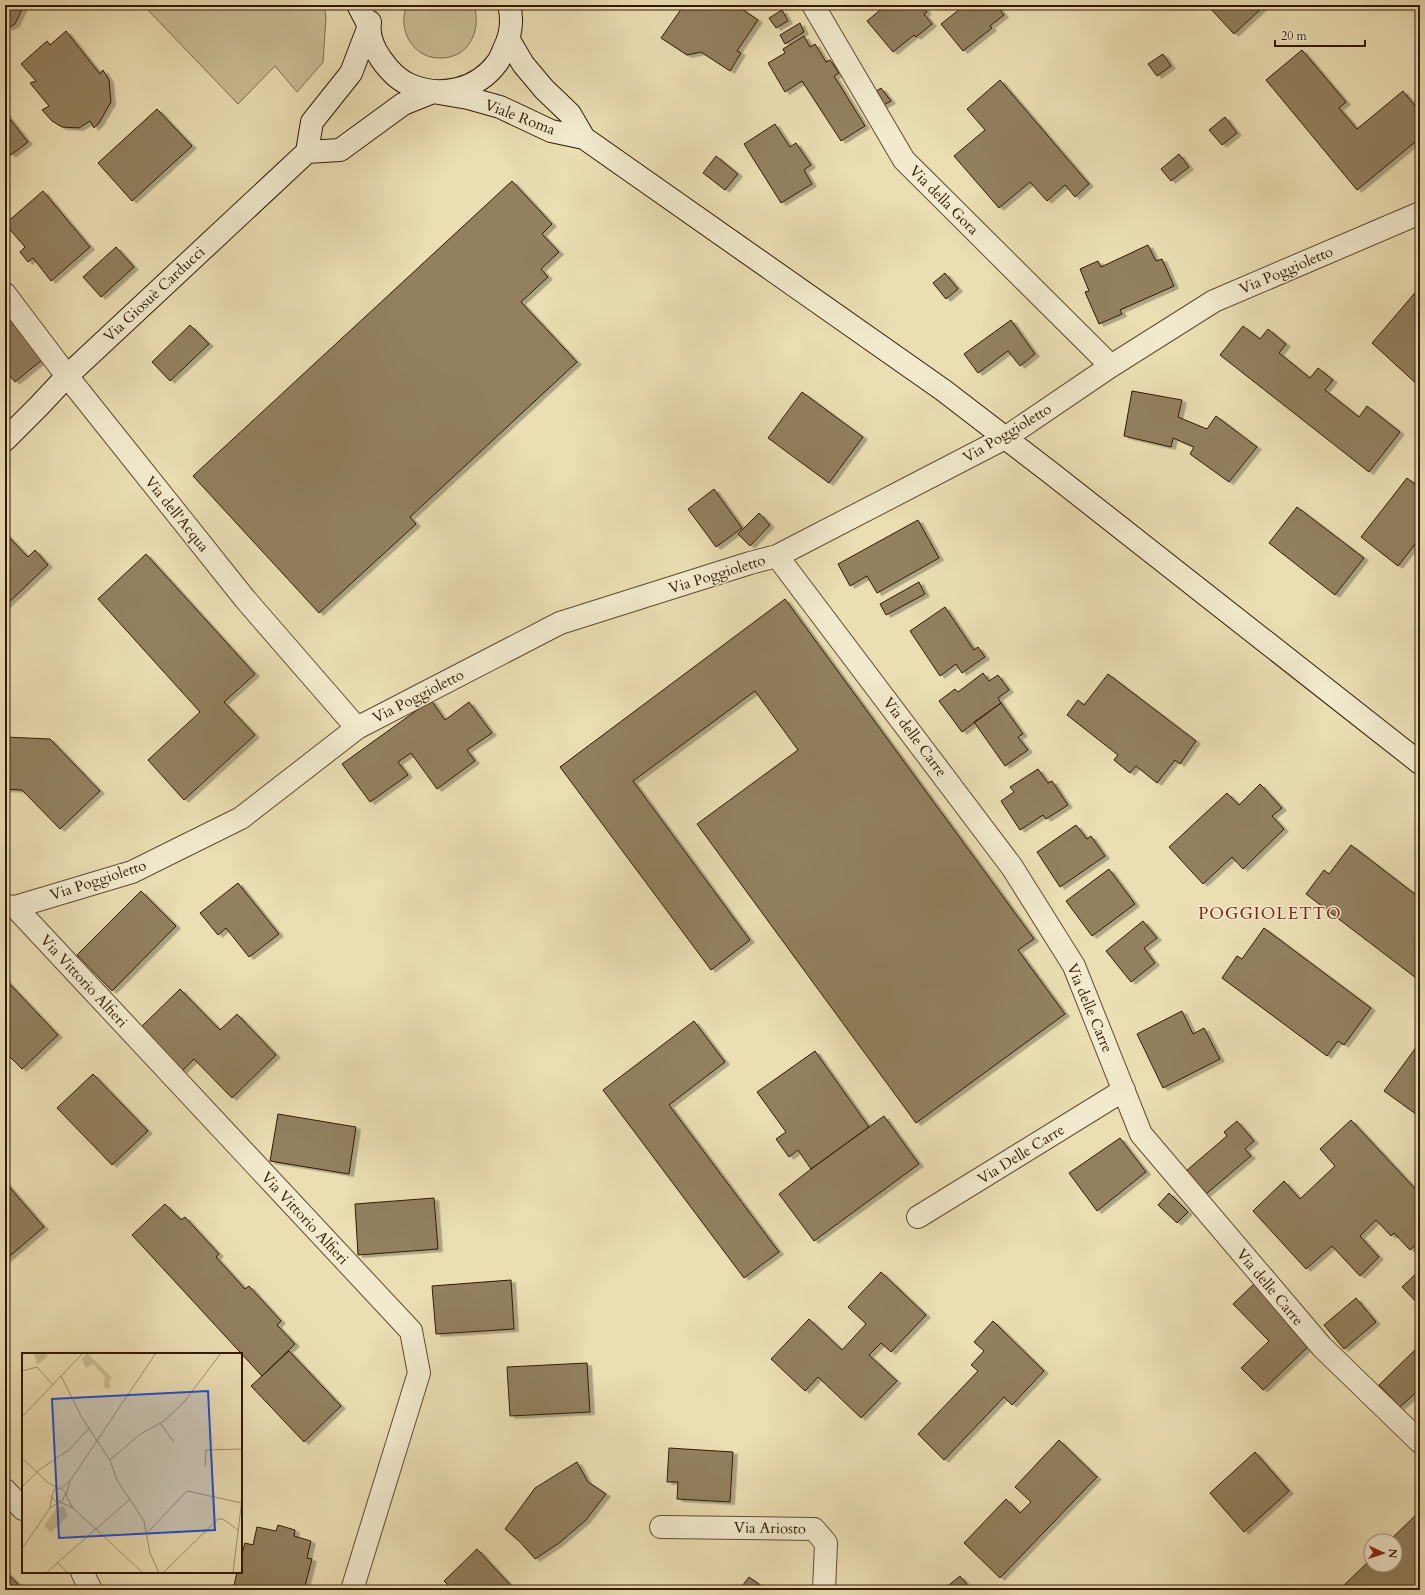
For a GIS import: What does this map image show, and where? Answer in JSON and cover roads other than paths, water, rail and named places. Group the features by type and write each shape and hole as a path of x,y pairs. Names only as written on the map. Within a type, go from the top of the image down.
{"street":[{"path":"358,5 370,16 375,50 389,71 409,85 433,92"},
{"name":"Via della Gora","path":"813,5 904,160 1111,366"},
{"path":"370,16 351,73 312,122 307,152 340,150 403,104 433,92 458,90 480,80 498,62 509,40 512,8"},
{"path":"509,40 523,64 544,89 570,114 584,138 943,390 1420,763"},
{"name":"Viale Roma","path":"433,92 468,98 500,107 551,131 584,138"},
{"name":"Via Giosuè Carducci","path":"5,440 67,376 307,152"},
{"name":"Via Poggioletto","path":"10,907 132,872 241,818 358,728 560,624 750,563 777,556 1005,438 1111,366 1214,301 1420,213"},
{"name":"Via dell'Acqua","path":"5,294 67,376 245,599 358,728"},
{"name":"Via delle Carre","path":"777,556 1012,867 1074,966 1141,1134 1322,1347 1420,1442"},
{"name":"Via Vittorio Alfieri","path":"10,907 411,1331 419,1373 352,1590"},
{"name":"Via Delle Carre","path":"918,1217 1124,1090"},
{"path":"5,1490 22,1508"},
{"name":"Via Ariosto","path":"661,1527 814,1529 826,1543 824,1590"},
{"path":"82,1573 91,1590"}],"district":[{"name":"POGGIOLETTO","path":"1270,913"}]}
